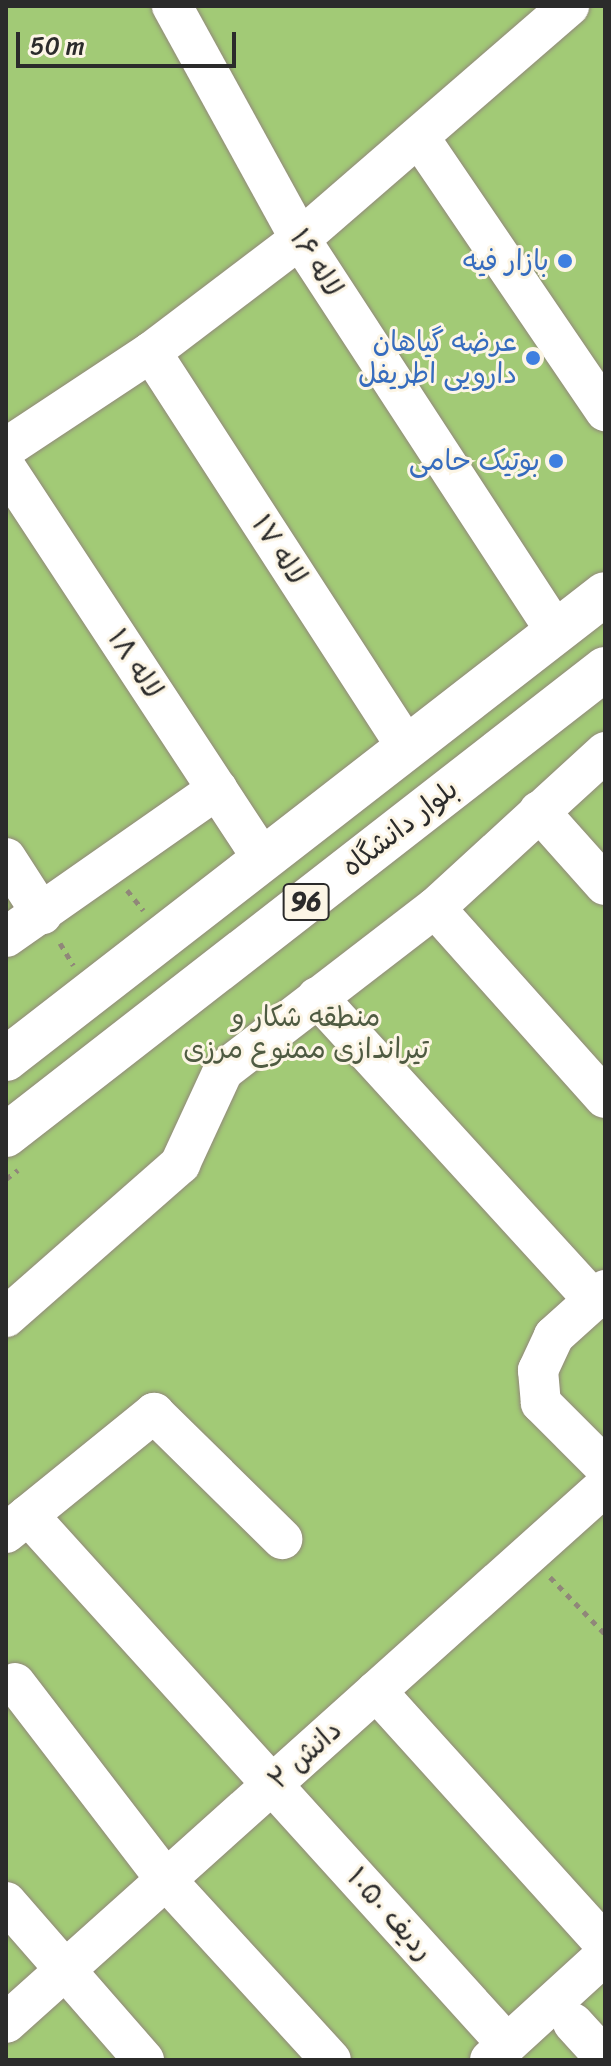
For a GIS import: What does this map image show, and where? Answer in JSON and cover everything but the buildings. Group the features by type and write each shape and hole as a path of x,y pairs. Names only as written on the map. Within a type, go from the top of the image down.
{"main road":[{"name":"96","path":"6,1059 605,594"},
{"name":"بلوار دانشگاه","path":"18,1148 605,669"}],"street":[{"name":"لاله ۱۶","path":"172,6 300,239 556,632"},
{"path":"6,448 151,352 300,239 421,140 569,6"},
{"path":"421,140 605,411"},
{"name":"لاله ۱۷","path":"151,352 407,747"},
{"name":"لاله ۱۸","path":"6,468 263,859"},
{"path":"6,1317 180,1164 215,1079 435,908 605,752"},
{"path":"6,937 217,789"},
{"path":"539,811 605,885"},
{"path":"6,858 42,914"},
{"path":"435,908 605,1098"},
{"path":"317,997 600,1295 554,1336 538,1370 541,1403 605,1467"},
{"path":"17,1524 154,1413 282,1539"},
{"name":"دانش ۲","path":"6,2023 605,1486"},
{"name":"ردیف ۱۰۵۰","path":"17,1524 272,1785 498,2052"},
{"path":"15,1683 166,1880 331,2060"},
{"path":"376,1691 605,1944"},
{"path":"6,1902 144,2060"},
{"path":"498,2052 605,1955"},
{"path":"573,2023 605,2058"}],"path":[{"path":"109,867 163,937"},
{"path":"42,914 89,994"},
{"path":"6,1179 18,1148"},
{"path":"528,1555 605,1634"}],"green space":[{"name":"منطقه شکار و تیراندازی ممنوع مرزی","path":"6,6 605,6 605,2060 6,2060"}],"place":[{"name":"بازار فیه","path":"565,261"},
{"name":"عرضه گیاهان دارویی اطریفل","path":"533,358"},
{"name":"بوتیک حامی","path":"556,461"}]}
